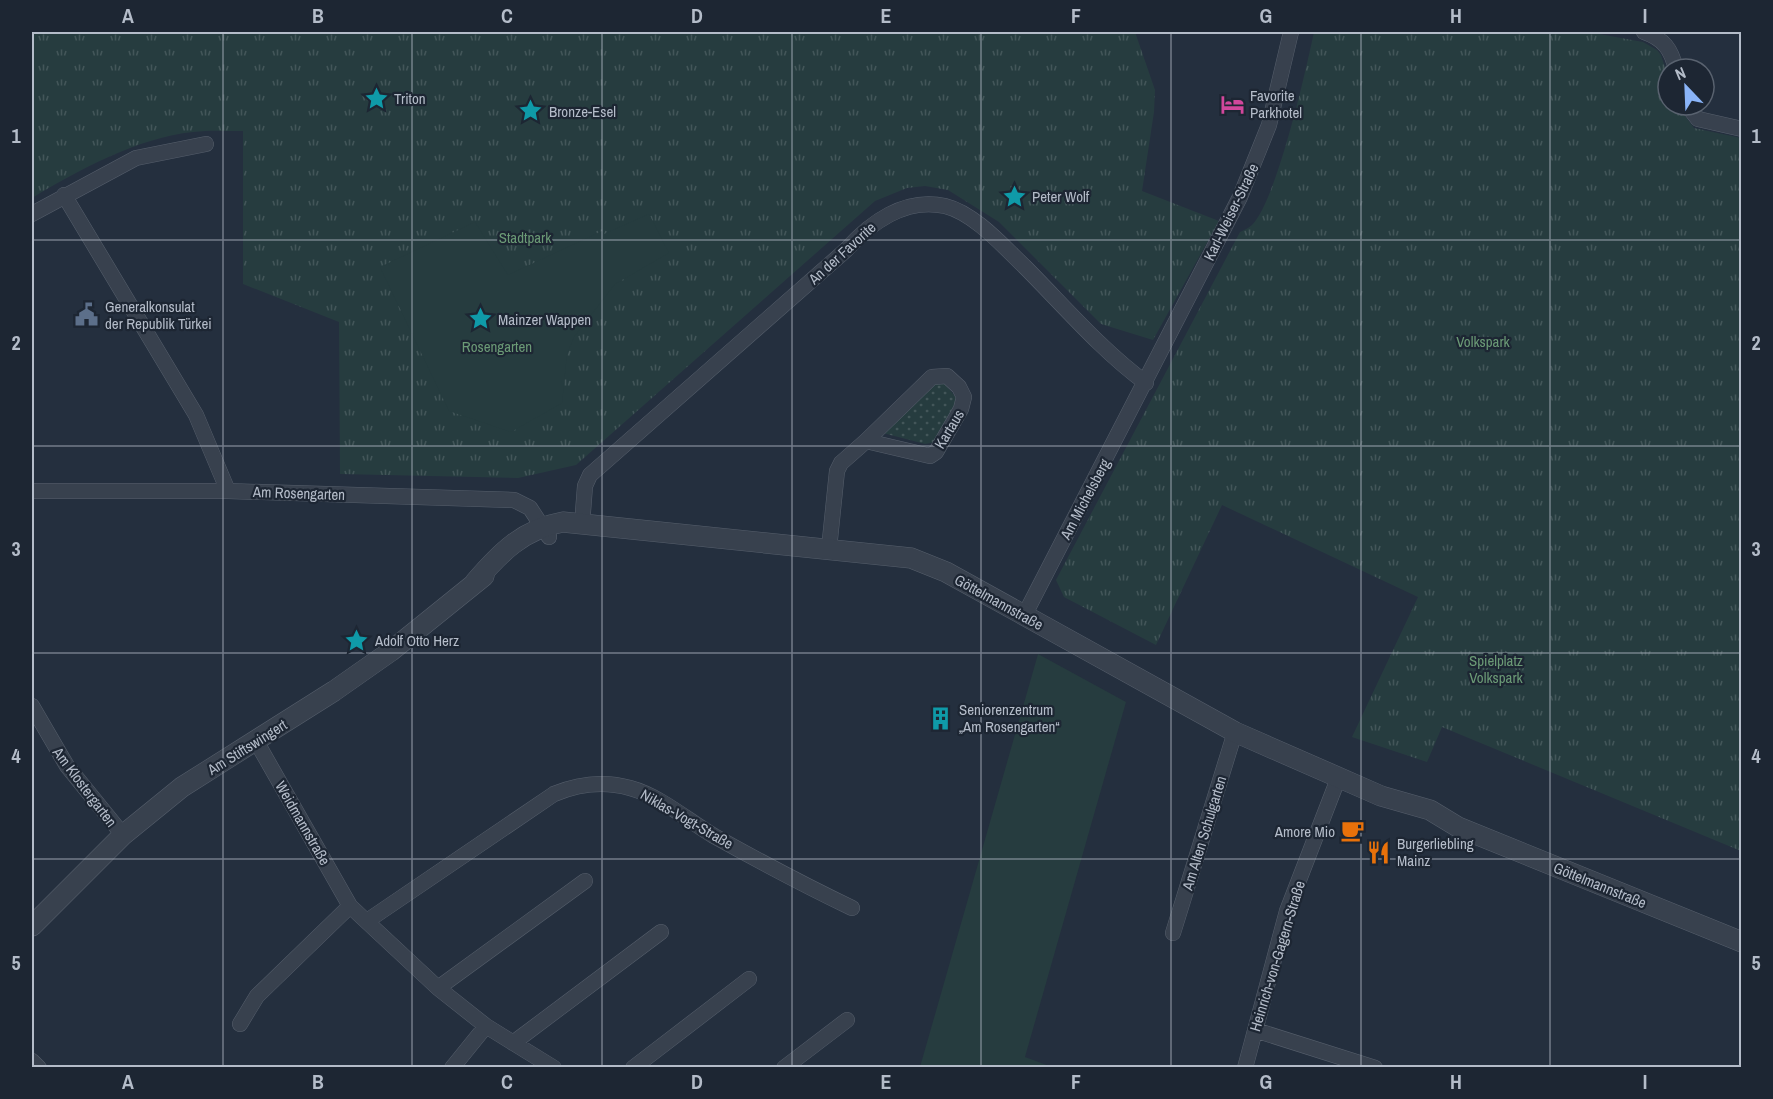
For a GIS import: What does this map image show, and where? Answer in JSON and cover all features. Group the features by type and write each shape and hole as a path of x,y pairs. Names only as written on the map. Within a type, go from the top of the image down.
{"street":[{"name":"Karl-Weiser-Straße","path":"1146,383 1240,197 1260,150 1276,99 1291,32"},
{"path":"1644,32 1659,39 1671,49 1673,57"},
{"path":"1696,117 1742,129"},
{"path":"32,214 136,158 206,144"},
{"path":"64,195 196,415 228,491"},
{"name":"An der Favorite","path":"582,525 585,486 590,476 837,258 859,235 890,213 918,206 945,206 988,231 1146,383"},
{"name":"Kartaus","path":"829,549 839,466 932,377 947,376 959,387 964,397 961,409 936,452 930,456 866,441"},
{"name":"Am Michelsberg","path":"1024,616 1146,383"},
{"name":"Am Rosengarten","path":"32,491 228,491 514,500 530,508 546,531"},
{"name":"Göttelmannstraße","path":"546,531 563,522 911,558 925,563 1024,616 1235,732 1381,796 1430,810 1458,827 1742,942"},
{"name":"Am Stiftswingert","path":"32,926 123,835 182,787 334,691 391,651 475,582 515,541 546,531"},
{"name":"Am Klostergarten","path":"32,706 67,766 123,835"},
{"name":"Am Alten Schulgarten","path":"1173,933 1235,732"},
{"name":"Weidmannstraße","path":"256,741 350,906 438,988 486,1026 554,1068"},
{"name":"Heinrich-von-Gagern-Straße","path":"1245,1068 1287,910 1338,778"},
{"name":"Niklas-Vogt-Straße","path":"368,921 554,794 569,788 601,784 632,788 649,796 715,836 852,908"},
{"path":"438,988 585,880"},
{"path":"240,1024 257,996 350,906"},
{"path":"513,1043 661,932"},
{"path":"633,1068 749,979"},
{"path":"784,1068 847,1020"},
{"path":"452,1068 486,1026"},
{"path":"1255,1030 1375,1068"}],"green space":[{"name":"Stadtpark","path":"32,32 1135,32 1155,90 1154,112 1142,191 1219,221 1153,340 1101,324 999,222 948,190 925,186 907,188 875,201 576,465 518,478 340,474 339,322 243,284 243,131 193,132 151,141 88,167 32,198"},
{"name":"Volkspark","path":"1314,32 1588,32 1643,42 1661,55 1662,57 1656,57 1656,117 1686,117 1694,128 1741,138 1741,851 1442,727 1427,762 1352,737 1418,597 1222,505 1156,645 1064,597 1056,580 1240,232 1252,225 1262,211 1280,163"},
{"name":"Rosengarten","path":"649,214 669,253 615,284 574,337 567,354 562,403 511,432 449,411 380,267 475,222 508,275 602,231 604,234"},
{"path":"937,383 945,384 958,400 936,442 925,444 883,433"},
{"path":"1038,654 1126,702 1025,1057 1052,1067 920,1067"}],"place":[{"name":"Triton","path":"376,98"},
{"name":"Favorite Parkhotel","path":"1232,104"},
{"name":"Bronze-Esel","path":"531,111"},
{"name":"Peter Wolf","path":"1014,196"},
{"name":"Generalkonsulat der Republik Türkei","path":"87,315"},
{"name":"Mainzer Wappen","path":"480,319"},
{"name":"Adolf Otto Herz","path":"357,640"},
{"name":"Seniorenzentrum „Am Rosengarten“","path":"941,718"},
{"name":"Amore Mio","path":"1353,831"},
{"name":"Burgerliebling Mainz","path":"1379,852"}],"park label":[{"name":"Spielplatz Volkspark","path":"1496,668"}]}
